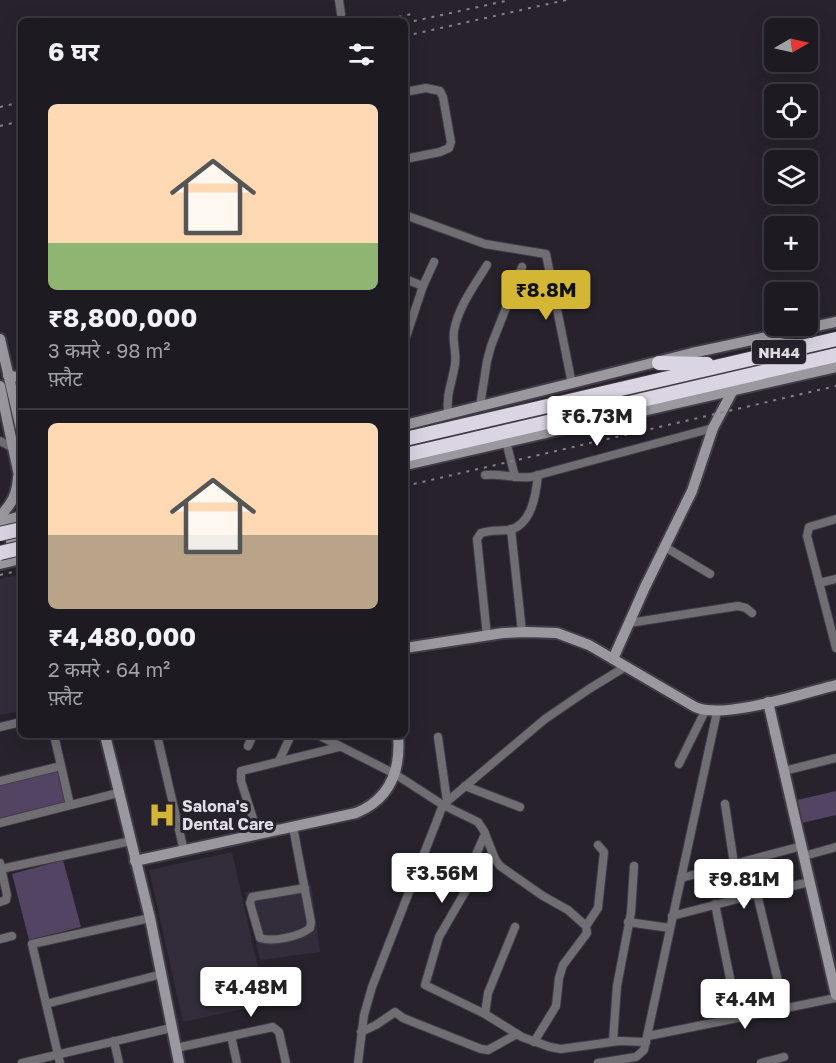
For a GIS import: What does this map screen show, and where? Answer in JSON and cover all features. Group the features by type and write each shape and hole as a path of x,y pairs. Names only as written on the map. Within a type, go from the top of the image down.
{"highway":[{"name":"NH44","path":"408,434 836,339"},
{"name":"NH44","path":"410,454 836,356"},
{"path":"659,363 722,366"},
{"path":"458,452 526,427"},
{"path":"0,534 18,530"},
{"path":"2,560 18,550"}],"street":[{"path":"339,0 341,14"},
{"path":"408,91 426,88 440,91 451,142 449,148 440,152 408,158"},
{"path":"408,216 485,244 546,254 572,384"},
{"path":"408,331 423,286 434,262"},
{"path":"448,414 447,392 454,366 453,333 461,309 487,265"},
{"path":"480,406 491,346 522,267"},
{"path":"408,280 423,286"},
{"path":"408,434 448,414 692,353 836,322"},
{"path":"0,339 18,417"},
{"path":"408,464 836,367"},
{"path":"8,375 18,377"},
{"path":"0,386 18,472 17,489 12,503 0,516"},
{"path":"613,659 698,475 713,428 733,390"},
{"path":"485,475 501,474 522,478 538,475 713,428"},
{"path":"0,441 13,448"},
{"path":"507,441 515,477"},
{"path":"487,636 478,535 485,531 518,527 526,518 536,495 538,475"},
{"path":"0,522 18,517"},
{"path":"836,519 813,525 807,531 836,648"},
{"path":"0,522 6,526 12,545 2,560"},
{"path":"511,529 522,632"},
{"path":"665,547 710,574"},
{"path":"2,560 18,559"},
{"path":"819,583 836,579"},
{"path":"629,623 738,606 746,608 752,614"},
{"path":"408,648 522,632 557,633 579,640 695,707 711,712 768,702 836,686"},
{"path":"445,803 545,719 625,667"},
{"path":"485,834 474,859 469,885 439,937 425,985 485,1014 534,1042 561,1049 613,1041 647,1039 738,1018 785,1010 836,996 768,702"},
{"path":"679,764 711,712"},
{"path":"598,1063 636,1057 644,1050 681,878 711,712"},
{"path":"0,727 18,723"},
{"path":"358,1063 361,1032 372,987 445,803 438,737"},
{"path":"55,738 70,805"},
{"path":"106,738 150,918 179,1063"},
{"path":"158,738 184,851"},
{"path":"248,746 252,738"},
{"path":"279,761 290,738"},
{"path":"323,738 395,774 475,819 482,827 500,866 543,896 568,910 586,926 587,933 562,965 558,978 556,1006 534,1042"},
{"path":"135,861 356,813 369,808 387,788 395,774 399,755 398,738"},
{"path":"258,834 241,781 241,771 339,747"},
{"path":"783,771 836,758"},
{"path":"0,781 61,766"},
{"path":"465,786 520,807"},
{"path":"0,823 118,793"},
{"path":"725,804 734,864"},
{"path":"293,827 305,888 311,922 310,928 303,933 267,940 260,938 250,903 252,897 305,888"},
{"path":"0,902 6,900 7,894 1,866 131,841"},
{"path":"586,926 598,908 604,852 598,845"},
{"path":"681,878 734,864 836,847"},
{"path":"613,1041 634,866"},
{"path":"672,916 810,882"},
{"path":"757,894 785,1010"},
{"path":"715,904 738,1018"},
{"path":"59,1059 32,944 150,918"},
{"path":"628,922 670,928"},
{"path":"485,1014 488,993 515,927"},
{"path":"0,939 12,936"},
{"path":"46,1004 162,974"},
{"path":"361,1032 395,1012 481,1049 488,1050 518,1034"},
{"path":"176,1048 270,1027 277,1028 286,1063"},
{"path":"22,1063 59,1059 114,1041 171,1028"},
{"path":"231,1036 237,1063"},
{"path":"114,1041 119,1063"},
{"path":"762,1063 784,1057"}],"shaded area":[{"path":"18,575 18,712 0,715 0,579"},
{"path":"58,771 65,802 0,818 0,785"},
{"path":"836,791 836,815 802,823 797,800"},
{"path":"232,852 266,1004 183,1022 149,870"},
{"path":"63,860 81,927 29,940 12,874"},
{"path":"311,884 320,952 260,960 245,892"}],"railway":[{"path":"408,22 510,0"},
{"path":"408,35 566,0"},
{"path":"394,18 416,13"},
{"path":"0,107 18,103"},
{"path":"0,126 18,122"},
{"path":"408,485 836,386"},
{"path":"0,575 18,571"}],"place":[{"name":"Salona's Dental Care","path":"162,815"}]}
